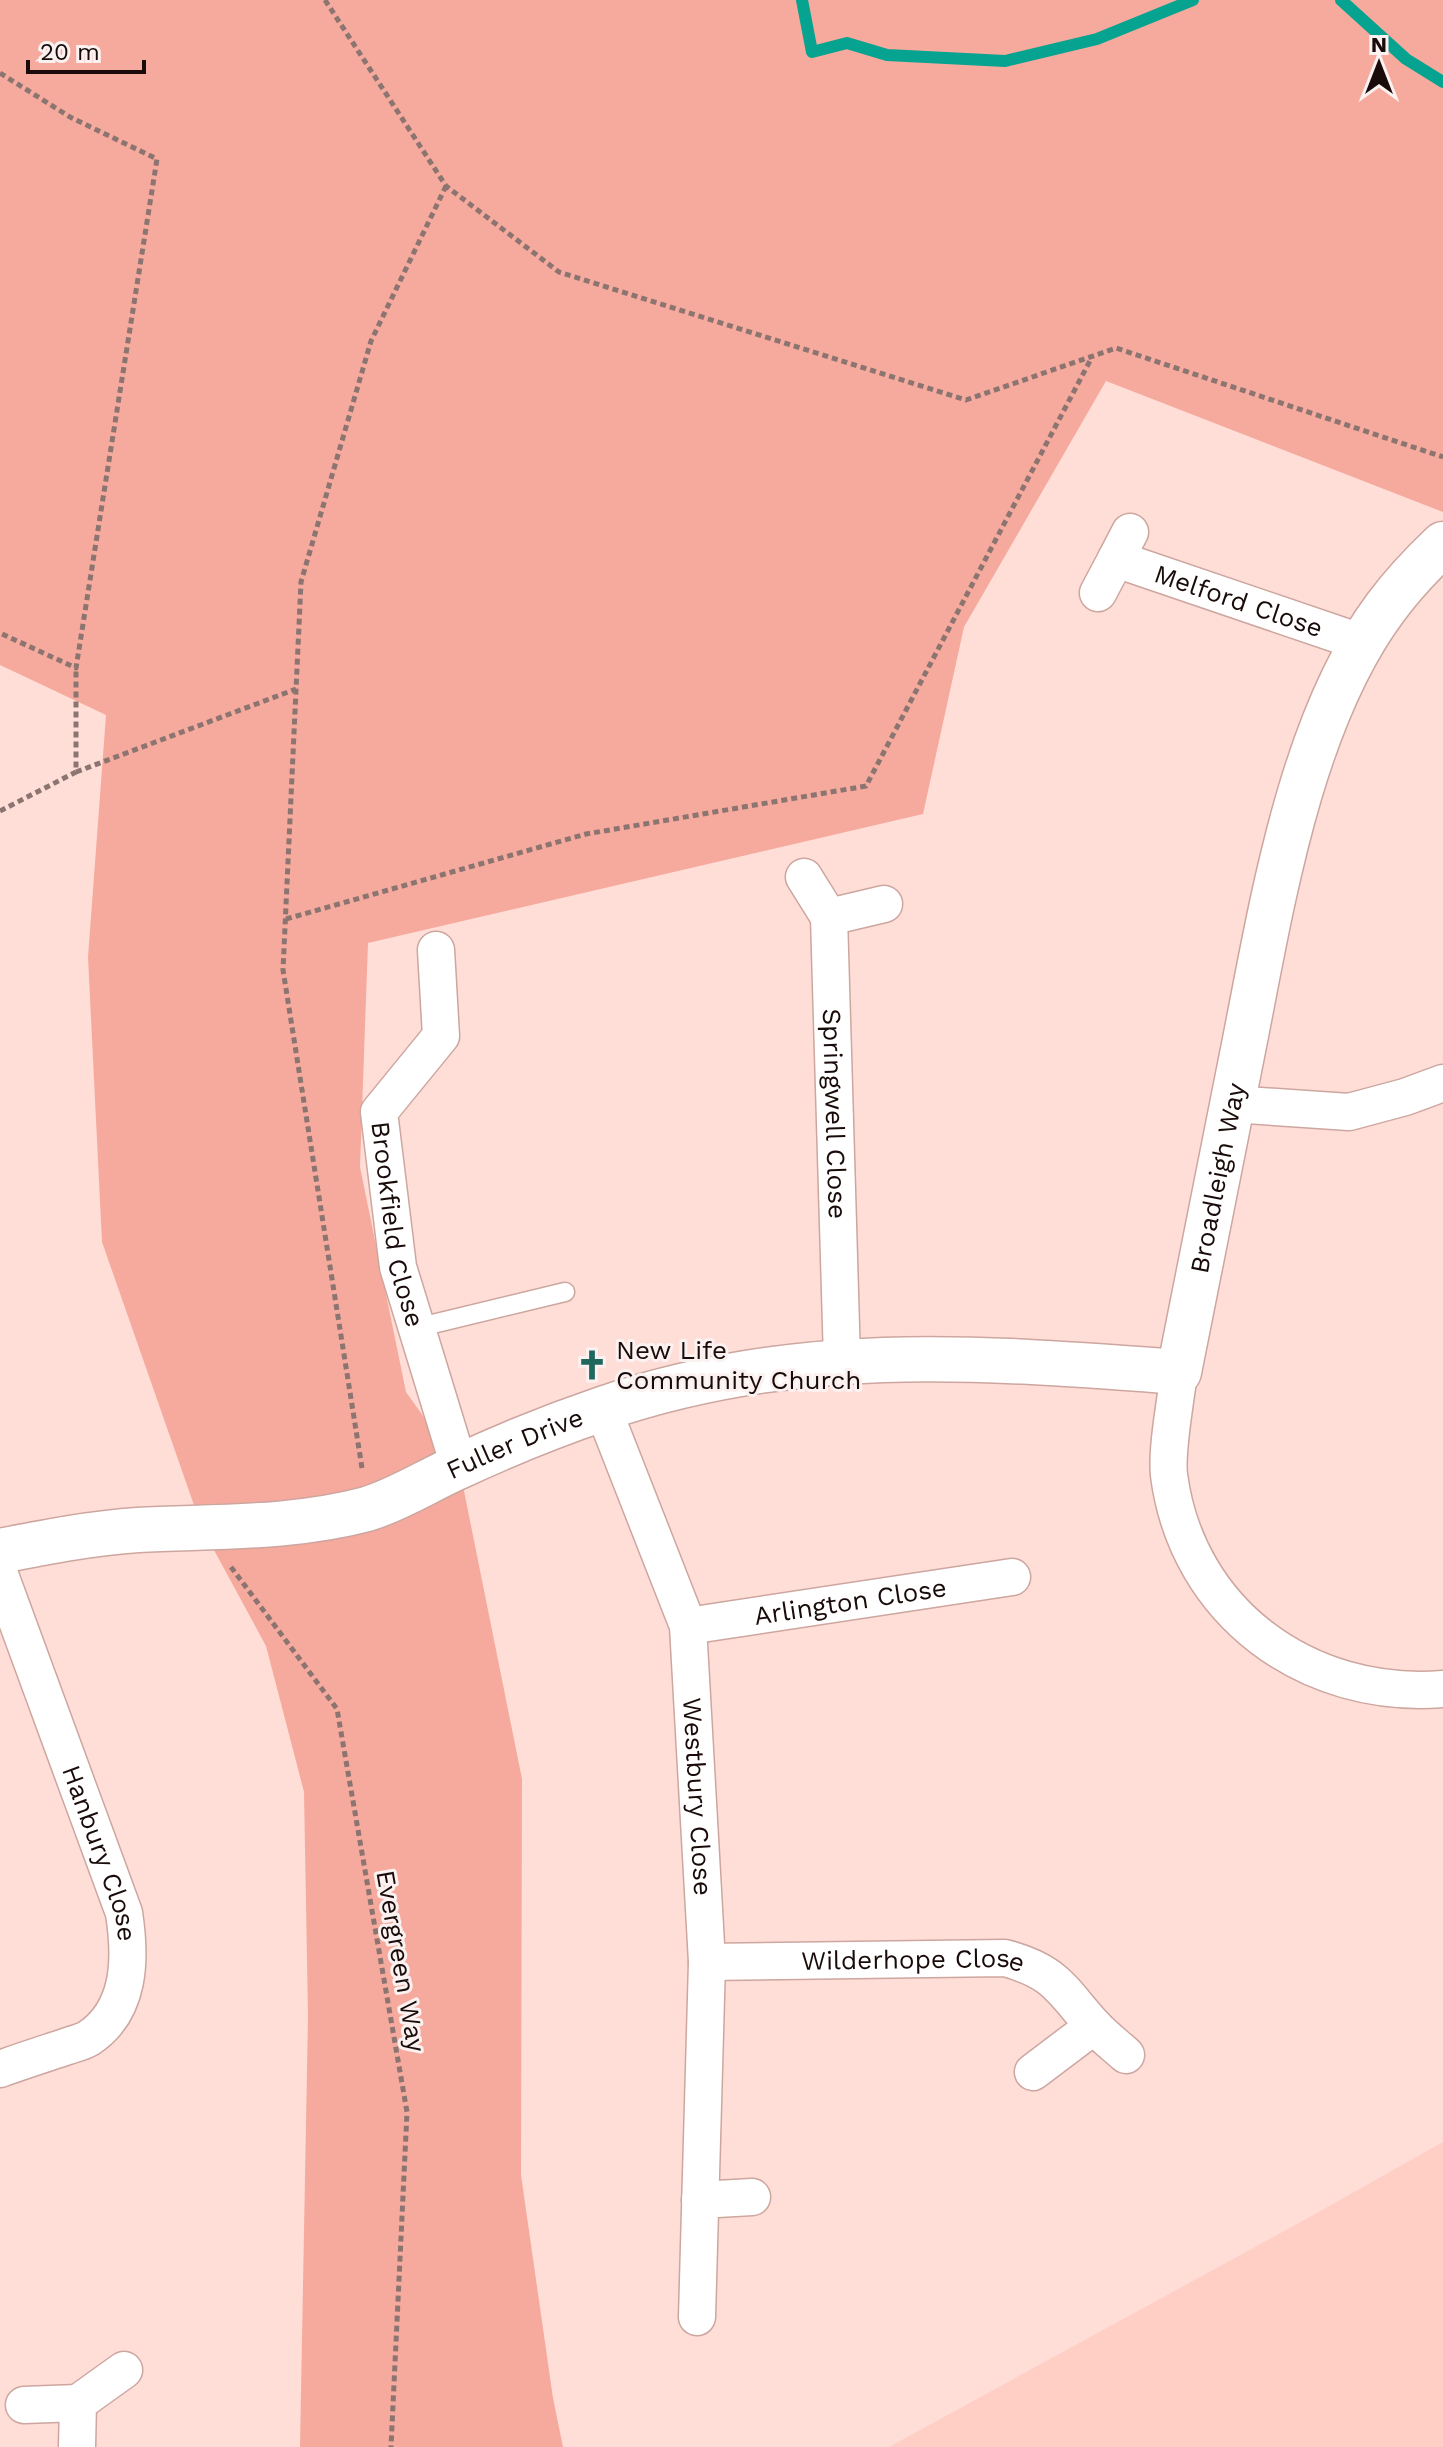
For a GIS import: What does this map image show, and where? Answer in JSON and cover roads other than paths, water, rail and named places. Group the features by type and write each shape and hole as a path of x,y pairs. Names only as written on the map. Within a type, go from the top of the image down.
{"street":[{"name":"Broadleigh Way","path":"1443,544 1386,607 1363,643 1323,724 1298,804 1268,926 1179,1372 1168,1471 1186,1538 1201,1569 1244,1623 1271,1645 1304,1665 1341,1680 1379,1688 1443,1689"},
{"name":"Melford Close","path":"1098,593 1123,546 1363,643"},
{"path":"804,877 829,917 884,904"},
{"name":"Springwell Close","path":"829,917 842,1360"},
{"name":"Brookfield Close","path":"436,950 441,1036 379,1112 398,1267 459,1466"},
{"path":"1232,1104 1349,1112 1443,1083"},
{"name":"Fuller Drive","path":"0,1551 121,1532 273,1526 369,1508 459,1466 603,1409 721,1377 781,1366 895,1357 1029,1361 1179,1372"},
{"name":"Westbury Close","path":"603,1409 688,1626 707,1962 697,2317"},
{"name":"Hanbury Close","path":"0,1575 124,1913 128,1968 114,2013 88,2039 0,2069"},
{"name":"Arlington Close","path":"688,1626 1012,1577"},
{"name":"Wilderhope Close","path":"707,1962 1005,1958 1046,1973 1062,1986 1094,2026 1126,2055"},
{"path":"1033,2072 1094,2026"},
{"path":"700,2200 752,2197"},
{"path":"24,2405 78,2403 124,2370"},
{"path":"77,2447 78,2403"}],"lane":[{"path":"416,1328 565,1292"}],"waterway":[{"path":"802,0 812,52 847,43 887,55 1005,61 1097,39 1193,0"},
{"path":"1341,0 1406,59 1443,82"}],"place":[{"name":"New Life Community Church","path":"592,1365"}]}
